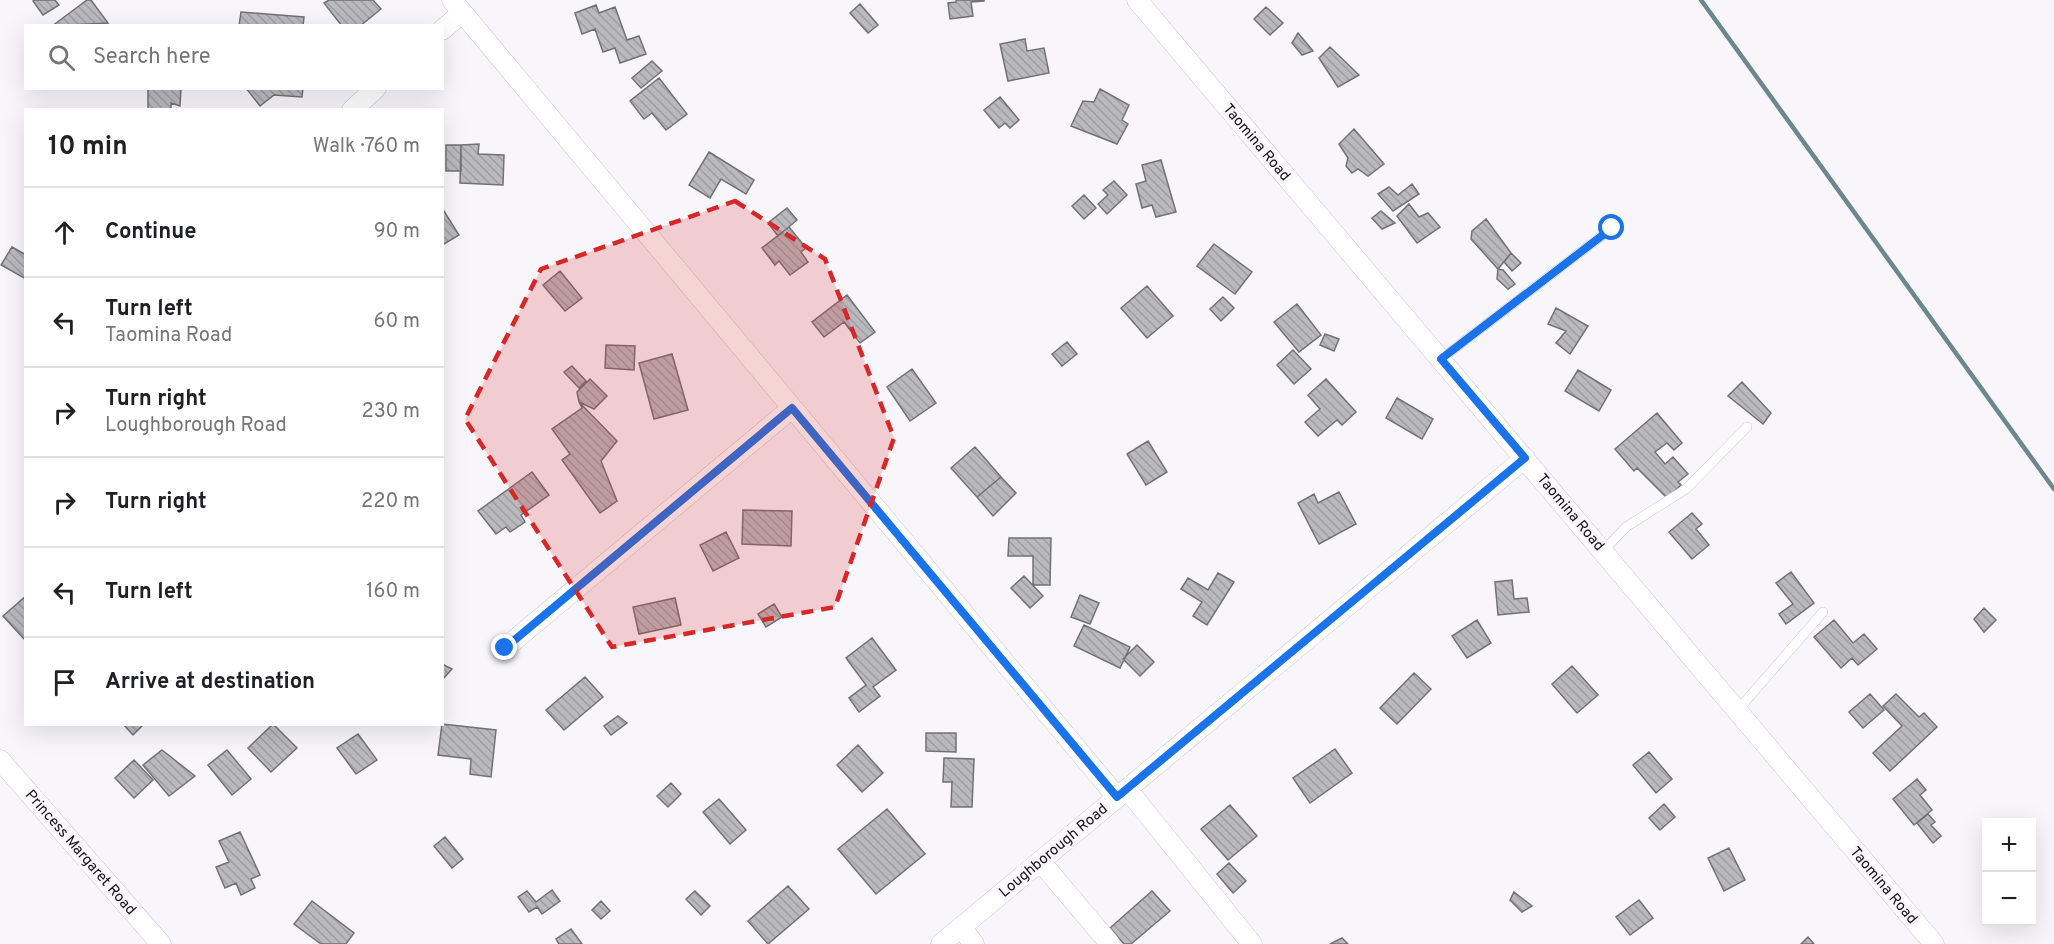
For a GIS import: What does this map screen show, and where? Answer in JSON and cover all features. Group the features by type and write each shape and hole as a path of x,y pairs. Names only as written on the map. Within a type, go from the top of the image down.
{"street":[{"name":"Taomina Road","path":"1145,3 1441,359 1934,944"},
{"path":"444,27 457,6 792,408 1252,944"},
{"path":"354,108 374,90"},
{"path":"505,648 792,408"},
{"name":"Loughborough Road","path":"941,944 1525,458"},
{"name":"Princess Margaret Road","path":"0,759 161,944"},
{"path":"1040,861 1110,944"},
{"path":"961,927 974,944"}],"lane":[{"path":"1441,359 1612,228"},
{"path":"1604,551 1626,527 1686,489 1747,427"},
{"path":"1737,711 1823,612"}],"highlighted area":[{"path":"735,201 825,259 894,438 835,607 612,647 465,419 541,269"}],"building":[{"path":"55,0 59,5 43,15 33,1"},
{"path":"87,0 91,0 108,23 89,24 55,24"},
{"path":"329,0 373,0 381,9 362,24 340,24 324,3"},
{"path":"956,0 984,1 971,2 973,16 950,19 948,3 956,2"},
{"path":"860,4 878,25 868,33 850,13"},
{"path":"596,5 599,13 615,7 627,40 639,36 646,54 620,63 615,48 603,52 595,29 582,34 575,13"},
{"path":"1266,7 1283,23 1270,35 1254,19"},
{"path":"241,12 304,17 303,24 239,24"},
{"path":"1298,33 1313,51 1302,55 1292,43"},
{"path":"1025,39 1027,51 1044,48 1049,73 1008,81 1000,44"},
{"path":"1330,47 1359,75 1338,87 1319,58"},
{"path":"652,61 662,71 641,88 632,78"},
{"path":"659,78 687,114 666,130 652,113 644,119 630,101"},
{"path":"1100,89 1129,105 1122,120 1128,124 1117,144 1071,126 1083,101 1094,102"},
{"path":"148,90 181,90 180,106 171,103 171,108 148,108"},
{"path":"248,90 303,90 302,97 274,95 260,106"},
{"path":"1000,97 1019,120 1010,128 1005,123 999,128 984,110"},
{"path":"1354,129 1384,164 1368,176 1358,169 1352,173 1346,166 1348,158 1339,144"},
{"path":"479,144 478,154 504,155 503,185 460,183 461,145"},
{"path":"446,145 461,145 461,171 446,171"},
{"path":"709,152 754,180 746,194 721,179 710,198 689,185"},
{"path":"1161,160 1176,212 1156,217 1152,205 1142,208 1136,184 1146,181 1142,165"},
{"path":"1114,181 1127,195 1107,214 1098,204 1108,195 1103,190"},
{"path":"1412,184 1419,194 1393,211 1378,194 1389,187 1398,195"},
{"path":"1084,195 1096,208 1084,219 1072,206"},
{"path":"1409,204 1419,217 1428,213 1440,227 1417,243 1397,216"},
{"path":"787,208 797,220 778,236 768,223"},
{"path":"444,211 459,235 444,244"},
{"path":"1381,211 1395,223 1382,229 1372,218"},
{"path":"1486,219 1511,253 1498,269 1471,239 1472,231"},
{"path":"789,227 806,248 801,252 808,262 790,275 779,261 775,265 762,248"},
{"path":"1214,244 1252,272 1235,294 1197,266"},
{"path":"12,247 24,254 24,278 1,265"},
{"path":"1511,253 1521,263 1512,271 1504,262"},
{"path":"1498,269 1503,270 1515,284 1508,289 1497,279"},
{"path":"560,271 582,298 565,311 543,285"},
{"path":"1147,286 1173,316 1147,338 1121,308"},
{"path":"847,295 875,332 860,343 844,322 824,337 812,322"},
{"path":"1223,297 1234,308 1221,321 1210,309"},
{"path":"1297,304 1321,335 1299,352 1274,322"},
{"path":"1556,308 1588,326 1570,354 1556,343 1566,331 1548,324"},
{"path":"1325,334 1339,339 1334,351 1320,345"},
{"path":"1067,342 1077,354 1062,366 1052,354"},
{"path":"606,345 635,346 634,370 605,368"},
{"path":"1293,350 1311,369 1294,384 1277,365"},
{"path":"672,354 688,410 654,419 639,363"},
{"path":"572,366 586,381 579,388 564,372"},
{"path":"912,369 936,403 910,421 887,387"},
{"path":"1578,370 1611,390 1599,411 1565,391"},
{"path":"590,379 607,396 594,409 579,402 577,392"},
{"path":"1326,379 1356,412 1342,425 1337,420 1318,436 1305,422 1320,409 1308,395"},
{"path":"1742,382 1771,413 1763,424 1728,396"},
{"path":"1397,398 1433,419 1422,439 1386,418"},
{"path":"579,402 617,441 601,461 617,501 600,513 562,460 570,454 552,429 582,408"},
{"path":"1657,413 1682,443 1674,450 1667,443 1655,452 1665,464 1673,457 1688,474 1678,482 1681,485 1667,498 1637,468 1634,471 1615,449"},
{"path":"1148,441 1167,472 1146,485 1127,454"},
{"path":"975,447 1001,477 977,497 951,468"},
{"path":"532,472 549,495 521,515 525,522 510,532 506,527 496,534 478,511"},
{"path":"1001,477 1016,493 993,516 977,497"},
{"path":"1339,492 1356,524 1319,544 1298,503 1314,494 1318,503"},
{"path":"743,510 792,511 791,546 742,544"},
{"path":"1692,513 1702,524 1696,529 1709,545 1692,559 1669,532"},
{"path":"726,532 739,558 713,571 700,545"},
{"path":"1009,538 1051,538 1050,585 1033,585 1033,556 1008,556"},
{"path":"1791,572 1814,603 1786,624 1779,614 1793,604 1776,583"},
{"path":"1218,573 1234,582 1207,625 1193,616 1202,602 1181,589 1188,578 1208,590"},
{"path":"1024,576 1043,596 1030,608 1011,588"},
{"path":"1512,580 1514,599 1527,598 1529,612 1498,615 1495,582"},
{"path":"1080,595 1099,603 1090,624 1071,617"},
{"path":"24,598 24,639 3,616"},
{"path":"675,598 681,625 639,634 633,607"},
{"path":"774,604 782,617 766,627 758,614"},
{"path":"1984,608 1996,620 1984,632 1974,619"},
{"path":"1477,620 1491,643 1467,658 1452,636"},
{"path":"1834,620 1853,643 1864,634 1877,649 1858,665 1852,658 1841,668 1814,637"},
{"path":"1084,625 1130,647 1120,668 1074,646"},
{"path":"872,638 896,670 873,687 880,696 859,712 849,698 866,685 846,658"},
{"path":"1137,645 1154,662 1140,676 1123,659"},
{"path":"444,665 452,669 444,678"},
{"path":"1572,666 1598,695 1577,713 1552,684"},
{"path":"1414,673 1431,689 1397,724 1380,708"},
{"path":"585,677 603,697 564,730 546,710"},
{"path":"1870,694 1884,710 1863,728 1849,712"},
{"path":"1896,694 1919,717 1924,713 1937,727 1890,771 1873,753 1902,726 1883,706"},
{"path":"618,716 627,723 611,735 604,726"},
{"path":"444,724 496,730 491,777 470,774 471,759 438,755 442,726"},
{"path":"125,726 142,726 133,735"},
{"path":"271,726 275,726 297,748 271,772 248,748"},
{"path":"926,733 956,733 956,752 926,751"},
{"path":"358,734 377,760 356,774 337,748"},
{"path":"858,745 883,773 862,792 837,765"},
{"path":"1335,749 1352,773 1310,803 1293,778"},
{"path":"162,750 195,776 169,796 143,765"},
{"path":"227,750 251,779 232,795 208,765"},
{"path":"1649,752 1672,779 1656,793 1633,765"},
{"path":"944,758 974,759 972,807 951,807 952,782 943,782"},
{"path":"134,760 153,780 134,798 115,778"},
{"path":"1917,779 1926,790 1920,795 1932,810 1914,825 1893,799"},
{"path":"671,783 681,794 668,807 657,796"},
{"path":"719,799 746,830 730,844 703,812"},
{"path":"1664,804 1675,817 1660,830 1649,818"},
{"path":"1230,805 1257,836 1228,860 1201,829"},
{"path":"887,809 925,854 876,894 838,849"},
{"path":"1928,814 1935,822 1931,825 1941,836 1933,843 1917,823"},
{"path":"240,832 260,875 251,879 255,888 241,895 236,883 225,888 216,867 229,862 219,841"},
{"path":"445,837 463,859 452,868 434,846"},
{"path":"1729,848 1745,880 1724,891 1708,858"},
{"path":"1229,863 1246,881 1233,893 1217,874"},
{"path":"788,886 809,909 768,944 748,921"},
{"path":"552,890 560,901 542,914 537,907 529,912 518,897 527,891 536,902"},
{"path":"695,891 710,906 701,915 686,899"},
{"path":"1152,891 1170,911 1131,944 1124,944 1110,928"},
{"path":"1514,892 1532,906 1522,912 1510,900"},
{"path":"1639,900 1653,918 1630,935 1616,917"},
{"path":"312,901 354,933 346,944 321,944 294,924"},
{"path":"601,901 610,911 601,919 592,910"},
{"path":"571,929 582,944 559,944 556,939"},
{"path":"1808,937 1814,944 1801,944"},
{"path":"1342,938 1348,944 1330,944"}],"waterway":[{"path":"1701,0 2054,489"}],"route":[{"path":"505,648 792,408 1117,797 1525,458 1441,359 1612,228"}]}
